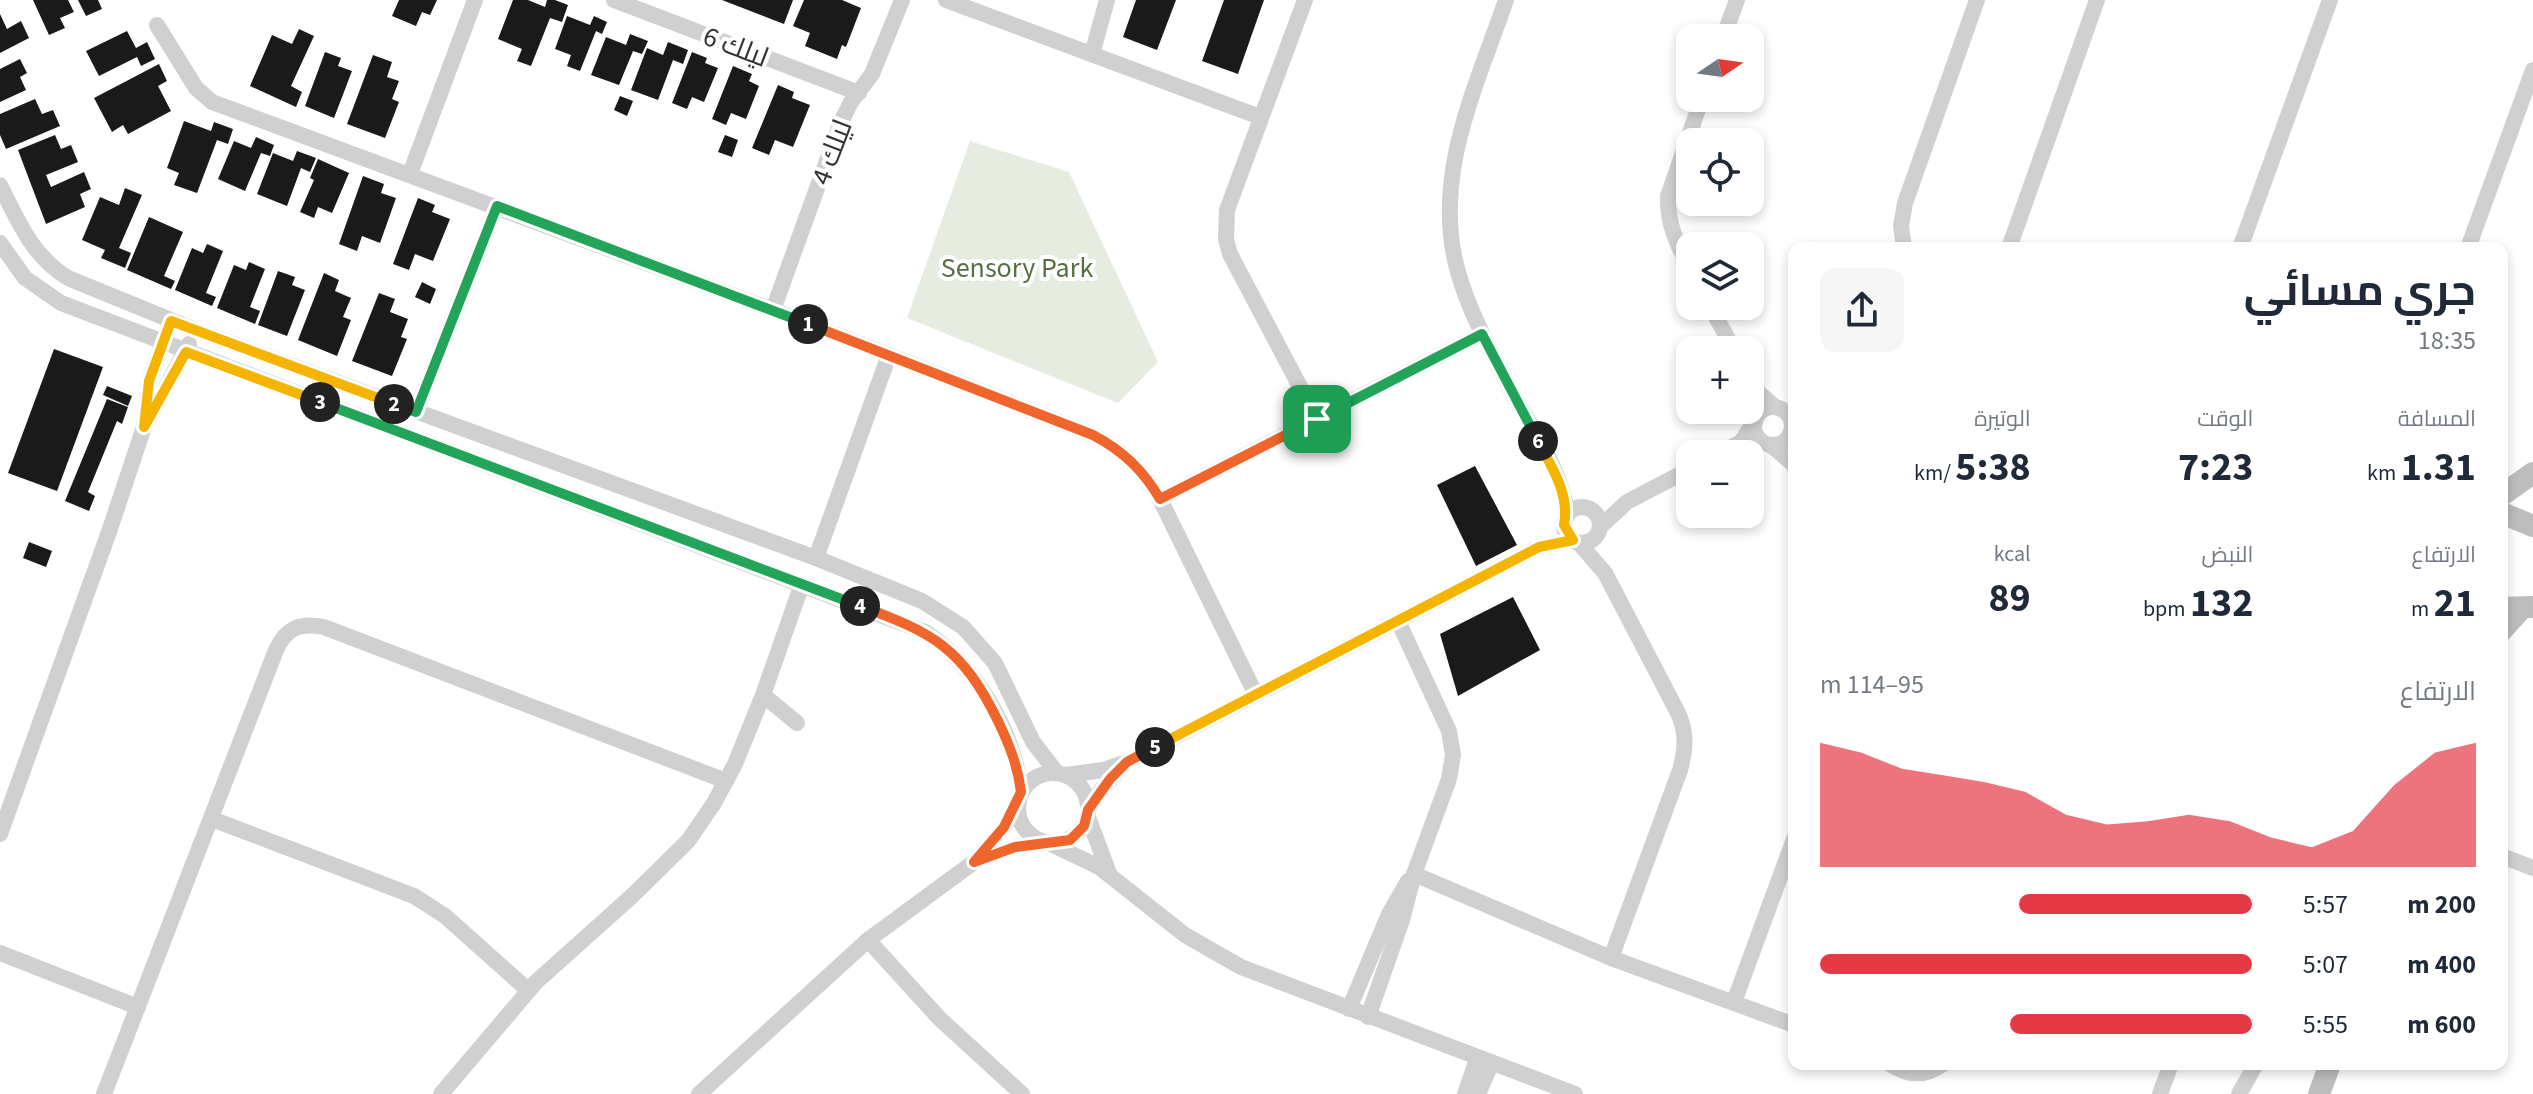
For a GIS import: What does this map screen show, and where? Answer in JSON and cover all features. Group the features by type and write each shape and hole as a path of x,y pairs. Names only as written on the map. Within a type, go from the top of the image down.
{"street":[{"path":"410,174 475,0"},
{"name":"ليلك 6","path":"614,0 859,93"},
{"name":"ليلك 4","path":"773,310 841,122 877,64 902,0"},
{"path":"946,0 1260,117"},
{"path":"1092,54 1107,0"},
{"path":"1305,0 1227,210 1226,239 1236,267 1317,419"},
{"path":"1506,0 1462,128 1449,185 1455,258 1482,334 1560,484 1566,531 1605,573 1677,711 1686,746 1611,958"},
{"path":"1728,24 1737,0"},
{"path":"1903,242 1901,226 1905,203 1977,0"},
{"path":"2011,242 2097,0"},
{"path":"2242,242 2331,3"},
{"path":"157,25 196,88 212,102 773,310 1093,435 1114,446 1148,479 1160,499 1255,693"},
{"path":"2470,242 2533,70"},
{"path":"1676,241 1669,222 1668,196 1697,112"},
{"path":"0,185 35,250 55,271 68,278 171,321 816,558 922,601 963,627 995,663 1033,742 1062,774 1083,789 1088,813 1110,875"},
{"path":"416,412 497,206"},
{"path":"0,243 25,278 49,296 186,352 908,624 934,638 956,656 981,687 1009,745 1020,796 1018,813 1022,826 1031,836 1087,860 1110,875 1159,917 1241,967 1484,1062 1575,1094"},
{"path":"144,427 149,381 171,321"},
{"path":"0,834 101,556 144,427 195,330"},
{"path":"1160,499 1482,334"},
{"path":"816,558 889,355"},
{"path":"1764,392 1783,407"},
{"path":"1757,424 1758,437 1788,458"},
{"path":"1764,444 1782,443 1788,436"},
{"path":"2508,491 2533,473"},
{"path":"699,1094 868,940 974,862 1004,827 1020,796 1036,777 1103,770 1127,762 1539,547 1590,541 1627,502 1676,476"},
{"path":"1560,484 1597,516 1605,573"},
{"path":"1539,547 1575,509 1627,502"},
{"path":"2508,516 2533,526"},
{"path":"752,566 763,539"},
{"path":"441,1094 528,990 688,841 726,781 763,695 802,584"},
{"path":"2508,624 2524,607"},
{"path":"1368,1017 1402,920 1414,874 1449,779 1453,755 1449,731 1398,621"},
{"path":"104,1094 276,650 291,629 301,624 324,627 726,781"},
{"path":"763,695 797,723"},
{"path":"974,862 1001,851 1070,840 1078,834 1102,789 1127,762"},
{"path":"212,819 414,896 445,916 528,990"},
{"path":"1734,1002 1788,855"},
{"path":"2508,858 2533,868"},
{"path":"1414,874 1611,958 1788,1023"},
{"path":"1349,1009 1389,914 1414,874"},
{"path":"868,940 939,1018 1018,1093"},
{"path":"0,953 138,1007"},
{"path":"1465,1094 1484,1062"},
{"path":"1478,1094 1484,1062"},
{"path":"1904,1070 1913,1074 1934,1070"},
{"path":"2160,1094 2169,1070"},
{"path":"2239,1094 2253,1070"},
{"path":"2319,1094 2328,1070"}],"green space":[{"name":"Sensory Park","path":"970,141 1069,172 1158,362 1118,403 907,318"}],"building":[{"path":"33,0 68,0 74,12 60,18 65,28 49,35"},
{"path":"78,0 98,0 102,9 86,16"},
{"path":"399,0 437,0 430,15 422,12 416,26 392,16"},
{"path":"513,0 528,0 545,7 547,0 568,5 562,22 550,18 531,66 517,61 522,49 498,39"},
{"path":"722,0 793,0 784,24"},
{"path":"804,0 842,0 861,8 846,47 842,45 837,59 805,46 810,33 793,26"},
{"path":"1136,0 1176,0 1157,50 1123,37"},
{"path":"1224,0 1264,0 1238,74 1202,61"},
{"path":"0,14 7,29 21,21 29,38 0,53"},
{"path":"567,16 590,25 594,16 607,22 602,34 596,31 580,71 567,66 571,55 555,49"},
{"path":"299,29 314,36 291,86 302,92 296,107 250,86 272,35 292,44"},
{"path":"127,31 136,48 147,42 155,59 141,66 137,57 99,76 86,51"},
{"path":"630,34 648,41 642,54 633,51 619,85 591,75 606,37 626,45"},
{"path":"668,42 688,50 683,64 673,60 658,100 631,90 647,48 663,55"},
{"path":"325,52 341,58 338,66 352,71 334,118 305,106"},
{"path":"692,52 707,58 705,63 718,68 704,102 692,97 687,109 672,103"},
{"path":"373,55 392,62 387,77 399,81 392,99 399,102 385,138 347,124"},
{"path":"20,59 27,73 20,77 26,90 0,102 0,69"},
{"path":"159,64 167,81 158,86 171,111 128,134 123,125 112,132 94,98"},
{"path":"733,66 752,74 749,81 759,86 746,119 731,113 726,125 712,119"},
{"path":"778,85 794,92 792,98 810,105 793,147 775,140 769,155 752,148"},
{"path":"620,96 633,101 627,116 614,110"},
{"path":"35,99 42,114 53,110 60,126 6,149 0,135 0,114"},
{"path":"184,121 211,131 214,122 233,129 228,144 217,140 197,193 174,185 179,173 167,168"},
{"path":"55,135 61,149 71,145 78,162 46,175 51,187 84,172 91,189 80,194 85,207 46,224 18,150"},
{"path":"725,135 738,140 732,157 718,152"},
{"path":"256,137 274,145 270,156 261,153 245,191 218,179 234,141 251,148"},
{"path":"297,151 316,158 310,172 301,168 287,206 257,194 273,153 293,161"},
{"path":"318,159 349,173 332,213 318,207 314,218 300,212 314,180 310,178"},
{"path":"363,176 384,184 381,193 396,198 380,243 362,236 357,251 339,244"},
{"path":"125,188 142,195 119,248 131,253 125,268 101,258 105,250 82,240 100,197 119,205"},
{"path":"418,198 435,205 432,212 450,219 433,261 415,254 409,270 393,264"},
{"path":"149,217 183,232 164,276 175,281 171,289 127,270"},
{"path":"207,244 223,251 206,293 216,297 212,306 175,290 192,248 203,253"},
{"path":"249,262 265,269 250,307 260,311 255,324 217,308 234,265 246,270"},
{"path":"278,271 295,277 292,285 305,290 287,336 258,325"},
{"path":"324,273 339,280 335,291 351,298 343,317 351,320 337,356 298,340"},
{"path":"422,282 436,289 430,304 415,297"},
{"path":"379,293 395,299 390,312 408,319 401,337 407,339 392,376 352,361"},
{"path":"54,349 103,367 57,491 8,473"},
{"path":"107,386 132,396 128,406 103,395"},
{"path":"107,399 128,407 122,424 117,421 88,492 95,496 89,511 65,501"},
{"path":"1475,466 1517,545 1476,566 1437,485"},
{"path":"29,542 52,551 46,567 23,558"},
{"path":"1513,597 1540,650 1458,696 1440,634"}],"route":[{"path":"497,206 1093,435 1114,446 1132,461 1160,499 1317,419 1482,334 1560,484 1567,516 1564,525 1573,540 1539,547 1127,762 1102,789 1088,810 1084,826 1070,840 1015,847 974,862 995,839 1012,813 1021,792 1020,780 1014,756 981,687 956,656 925,632 186,352 144,427 149,381 171,321 416,412 497,206"}]}
